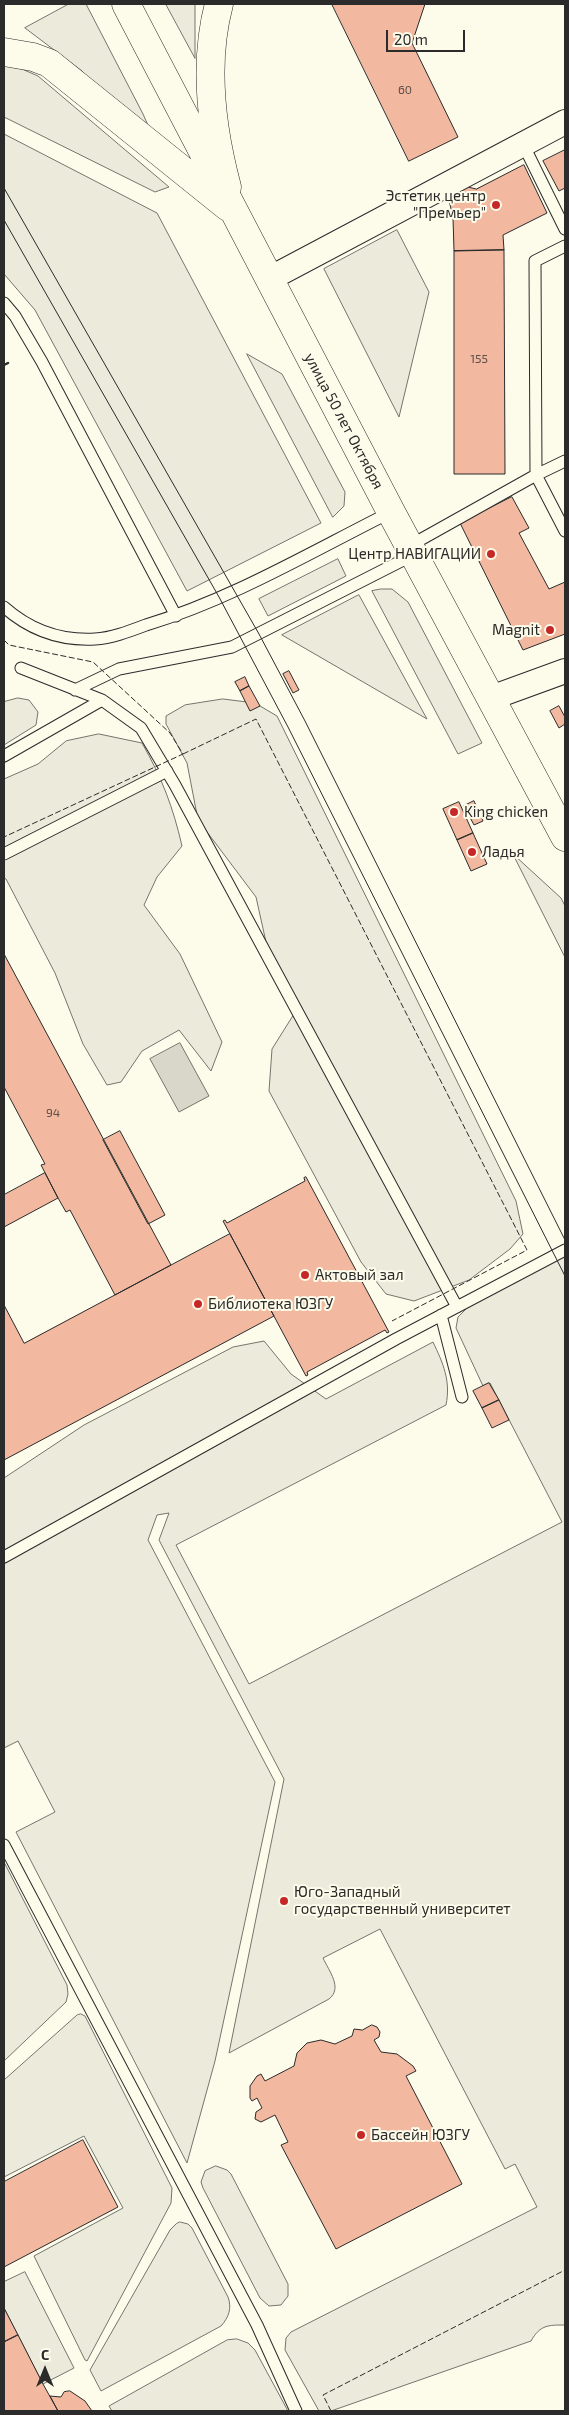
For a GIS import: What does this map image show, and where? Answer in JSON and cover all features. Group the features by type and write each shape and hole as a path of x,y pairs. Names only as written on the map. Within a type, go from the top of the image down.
{"main road":[{"name":"улица 50 лет Октября","path":"126,4 391,512 565,837"},
{"path":"219,4 210,61 211,111 219,159 234,212"},
{"path":"4,52 33,57 49,63 234,212"}],"street":[{"path":"269,279 565,122"},
{"path":"491,698 565,671"}],"lane":[{"path":"523,144 565,230"},
{"path":"565,246 535,261 536,475 565,532"},
{"path":"4,303 15,316 42,362 176,616"},
{"path":"75,690 119,669 232,647 413,550 536,475 565,461"},
{"path":"4,607 21,622 46,634 96,639 114,636 176,616 233,591 391,512"},
{"path":"21,668 102,700 141,728 167,770 457,1307"},
{"path":"4,756 102,700"},
{"path":"4,854 167,770"},
{"path":"4,1557 441,1315 565,1250"},
{"path":"441,1315 462,1397"},
{"path":"4,1845 257,2325 296,2411"}],"shaded area":[{"path":"69,4 86,4 143,114 157,146 82,71 25,28"},
{"path":"166,4 195,4 195,58"},
{"path":"4,65 22,69 38,76 169,187 155,192 4,117"},
{"path":"4,134 157,213 321,523 187,591 35,310 4,274"},
{"path":"397,230 429,292 399,417 324,269"},
{"path":"247,354 282,374 345,492 344,506 333,517"},
{"path":"338,559 346,576 268,616 259,599"},
{"path":"392,589 408,602 482,743 458,754 372,591"},
{"path":"359,595 427,719 282,635"},
{"path":"18,698 29,700 38,712 36,725 4,745 4,702"},
{"path":"223,699 255,703 277,716 516,1201 523,1234 510,1249 469,1280 414,1301 386,1294 361,1262 269,1091 272,1049 299,1006 266,942 256,897 198,820 187,763 166,724 166,716 185,705"},
{"path":"99,734 142,743 161,781 175,818 182,846 157,877 144,905 180,954 222,1042 211,1071 179,1030 142,1051 121,1082 107,1085 83,1044 55,973 4,878 4,779 38,764 66,741"},
{"path":"513,854 561,898 565,906 565,957"},
{"path":"180,1043 209,1096 179,1112 150,1059"},
{"path":"565,1254 565,2325 545,2327 531,2341 331,2411 319,2411 285,2350 286,2338 291,2332 537,2207 515,2164 505,2169 380,1929 323,1958 335,1985 333,1995 329,1999 229,2053 284,1779 159,1540 169,1513 157,1515 148,1540 275,1782 215,2061 187,2163 16,1832 55,1812 18,1741 4,1748 4,1478 84,1425 233,1347 264,1341 291,1374 326,1399 433,1342 447,1380 446,1405 176,1545 249,1684 562,1522 490,1383 483,1386 456,1328 458,1317 469,1306"},
{"path":"4,1862 67,1985 68,1994 66,2002 4,2061"},
{"path":"77,2015 85,2016 172,2188 171,2203 87,2361 34,2256 123,2208 84,2136 4,2177 4,2080"},
{"path":"216,2166 227,2170 231,2174 288,2284 288,2296 281,2305 269,2306 260,2298 203,2188 201,2182 205,2171"},
{"path":"180,2222 188,2224 192,2228 228,2297 230,2309 228,2316 221,2326 101,2391 90,2370 170,2230"},
{"path":"25,2272 74,2368 43,2384 4,2308 4,2282"},
{"path":"237,2339 248,2343 255,2350 288,2411 112,2411 109,2406 227,2340"}],"building":[{"path":"332,4 425,4 412,43 458,137 409,161"},
{"path":"565,150 565,188 559,191 543,161"},
{"name":"Эстетик центр \"Премьер\"","path":"524,165 547,213 503,235 504,250 454,251 453,218 449,200 456,190 468,187 476,189"},
{"path":"504,250 505,474 454,474 454,251"},
{"path":"512,497 529,528 519,533 549,589 565,582 565,634 523,650 460,523"},
{"path":"289,671 299,690 293,693 283,674"},
{"path":"245,677 249,686 240,691 235,682"},
{"path":"249,686 260,706 250,711 240,691"},
{"path":"559,706 565,717 565,724 559,728 550,711"},
{"path":"474,801 483,821 474,825 464,806"},
{"path":"459,802 473,833 457,840 443,809"},
{"name":"Ладья","path":"473,833 487,864 471,871 457,840"},
{"path":"4,954 171,1265 115,1295 70,1210 66,1212 58,1198 41,1165 45,1164 4,1087"},
{"path":"120,1131 165,1215 148,1224 103,1140"},
{"path":"45,1173 58,1198 4,1227 4,1195"},
{"name":"Актовый зал","path":"306,1177 389,1332 387,1333 385,1330 307,1372 308,1375 306,1376 223,1221 225,1220 227,1223 305,1181 304,1178"},
{"path":"230,1234 274,1316 4,1460 4,1305 24,1343"},
{"path":"489,1383 499,1400 482,1408 473,1391"},
{"path":"499,1400 509,1420 492,1428 482,1408"},
{"name":"Бассейн ЮЗГУ","path":"372,2025 377,2027 380,2032 379,2037 374,2040 381,2052 397,2054 413,2066 416,2071 406,2076 462,2184 336,2249 281,2145 288,2142 275,2115 261,2122 255,2119 256,2112 262,2108 257,2098 252,2101 250,2098 250,2086 257,2076 261,2074 265,2081 294,2066 297,2053 307,2043 321,2040 335,2044 352,2036 354,2029 362,2030"},
{"path":"83,2140 118,2207 4,2267 4,2182"},
{"path":"4,2308 18,2335 4,2342"},
{"path":"18,2335 58,2411 4,2411 4,2342"},
{"path":"70,2391 85,2401 92,2411 58,2411 50,2396 61,2397 64,2392"}],"tram line":[{"path":"4,188 259,634 305,721 565,1240"},
{"path":"4,220 219,597 288,727 565,1276"}],"fence":[{"path":"4,640 9,645 93,662 170,733 183,754 4,837"},
{"path":"183,754 256,719 527,1250 392,1321"},
{"path":"331,2411 323,2395 565,2270"}],"wall":[{"path":"4,365 8,363"}],"place":[{"name":"Эстетик центр \"Премьер\"","path":"496,205"},
{"name":"Центр НАВИГАЦИИ","path":"491,554"},
{"name":"Magnit","path":"550,630"},
{"name":"King chicken","path":"454,812"},
{"name":"Ладья","path":"472,852"},
{"name":"Актовый зал","path":"305,1275"},
{"name":"Библиотека ЮЗГУ","path":"198,1304"},
{"name":"Юго-Западный государственный университет","path":"284,1901"},
{"name":"Бассейн ЮЗГУ","path":"361,2135"}]}
